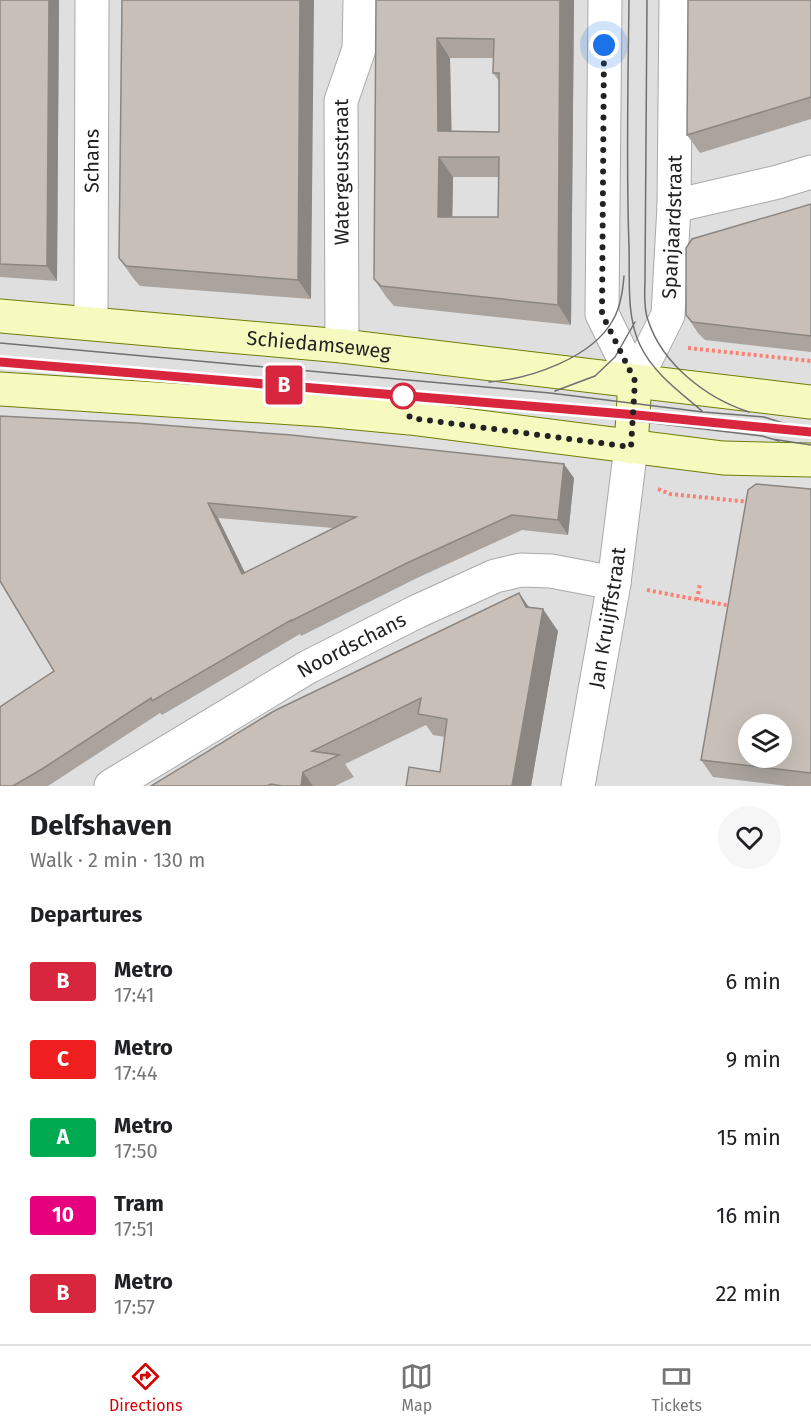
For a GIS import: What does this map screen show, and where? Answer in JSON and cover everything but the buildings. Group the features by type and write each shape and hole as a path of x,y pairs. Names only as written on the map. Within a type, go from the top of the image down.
{"street":[{"name":"Schans","path":"91,323 92,0"},
{"name":"Watergeusstraat","path":"342,346 341,101 359,49 360,0"},
{"path":"605,0 602,314 635,381 631,447"},
{"name":"Spanjaardstraat","path":"635,381 668,315 674,207 676,0"},
{"path":"674,207 811,172"},
{"name":"Schiedamseweg","path":"0,316 342,346 811,402"},
{"path":"0,389 324,410 400,417 723,458 811,460"},
{"name":"Jan Kruijffstraat","path":"578,786 614,583 631,447"},
{"name":"Noordschans","path":"111,786 308,667 416,612 495,576 521,570 551,572 614,583"}],"path":[{"path":"767,396 773,356"},
{"path":"748,513 758,458"},
{"path":"614,583 730,606 733,595"},
{"path":"697,600 700,584"}],"shaded area":[{"path":"0,0 811,0 811,786 0,786"}],"tram line":[{"path":"629,0 628,184 630,297 633,322 645,355 668,381 702,411"},
{"path":"647,0 646,315 655,336 675,365 717,398 749,412"},
{"path":"489,382 541,371 575,356 591,345 613,320 621,298 624,276"},
{"path":"555,391 595,376 615,357 635,322"},
{"path":"0,343 550,393 703,412 764,417 811,428"},
{"path":"0,359 426,396 762,436 779,441"},
{"path":"772,439 811,445"}],"metro line":[{"name":"B","path":"0,362 637,415 811,432"}],"route":[{"path":"403,396 410,418 631,447 635,381 602,314 604,45"}]}
